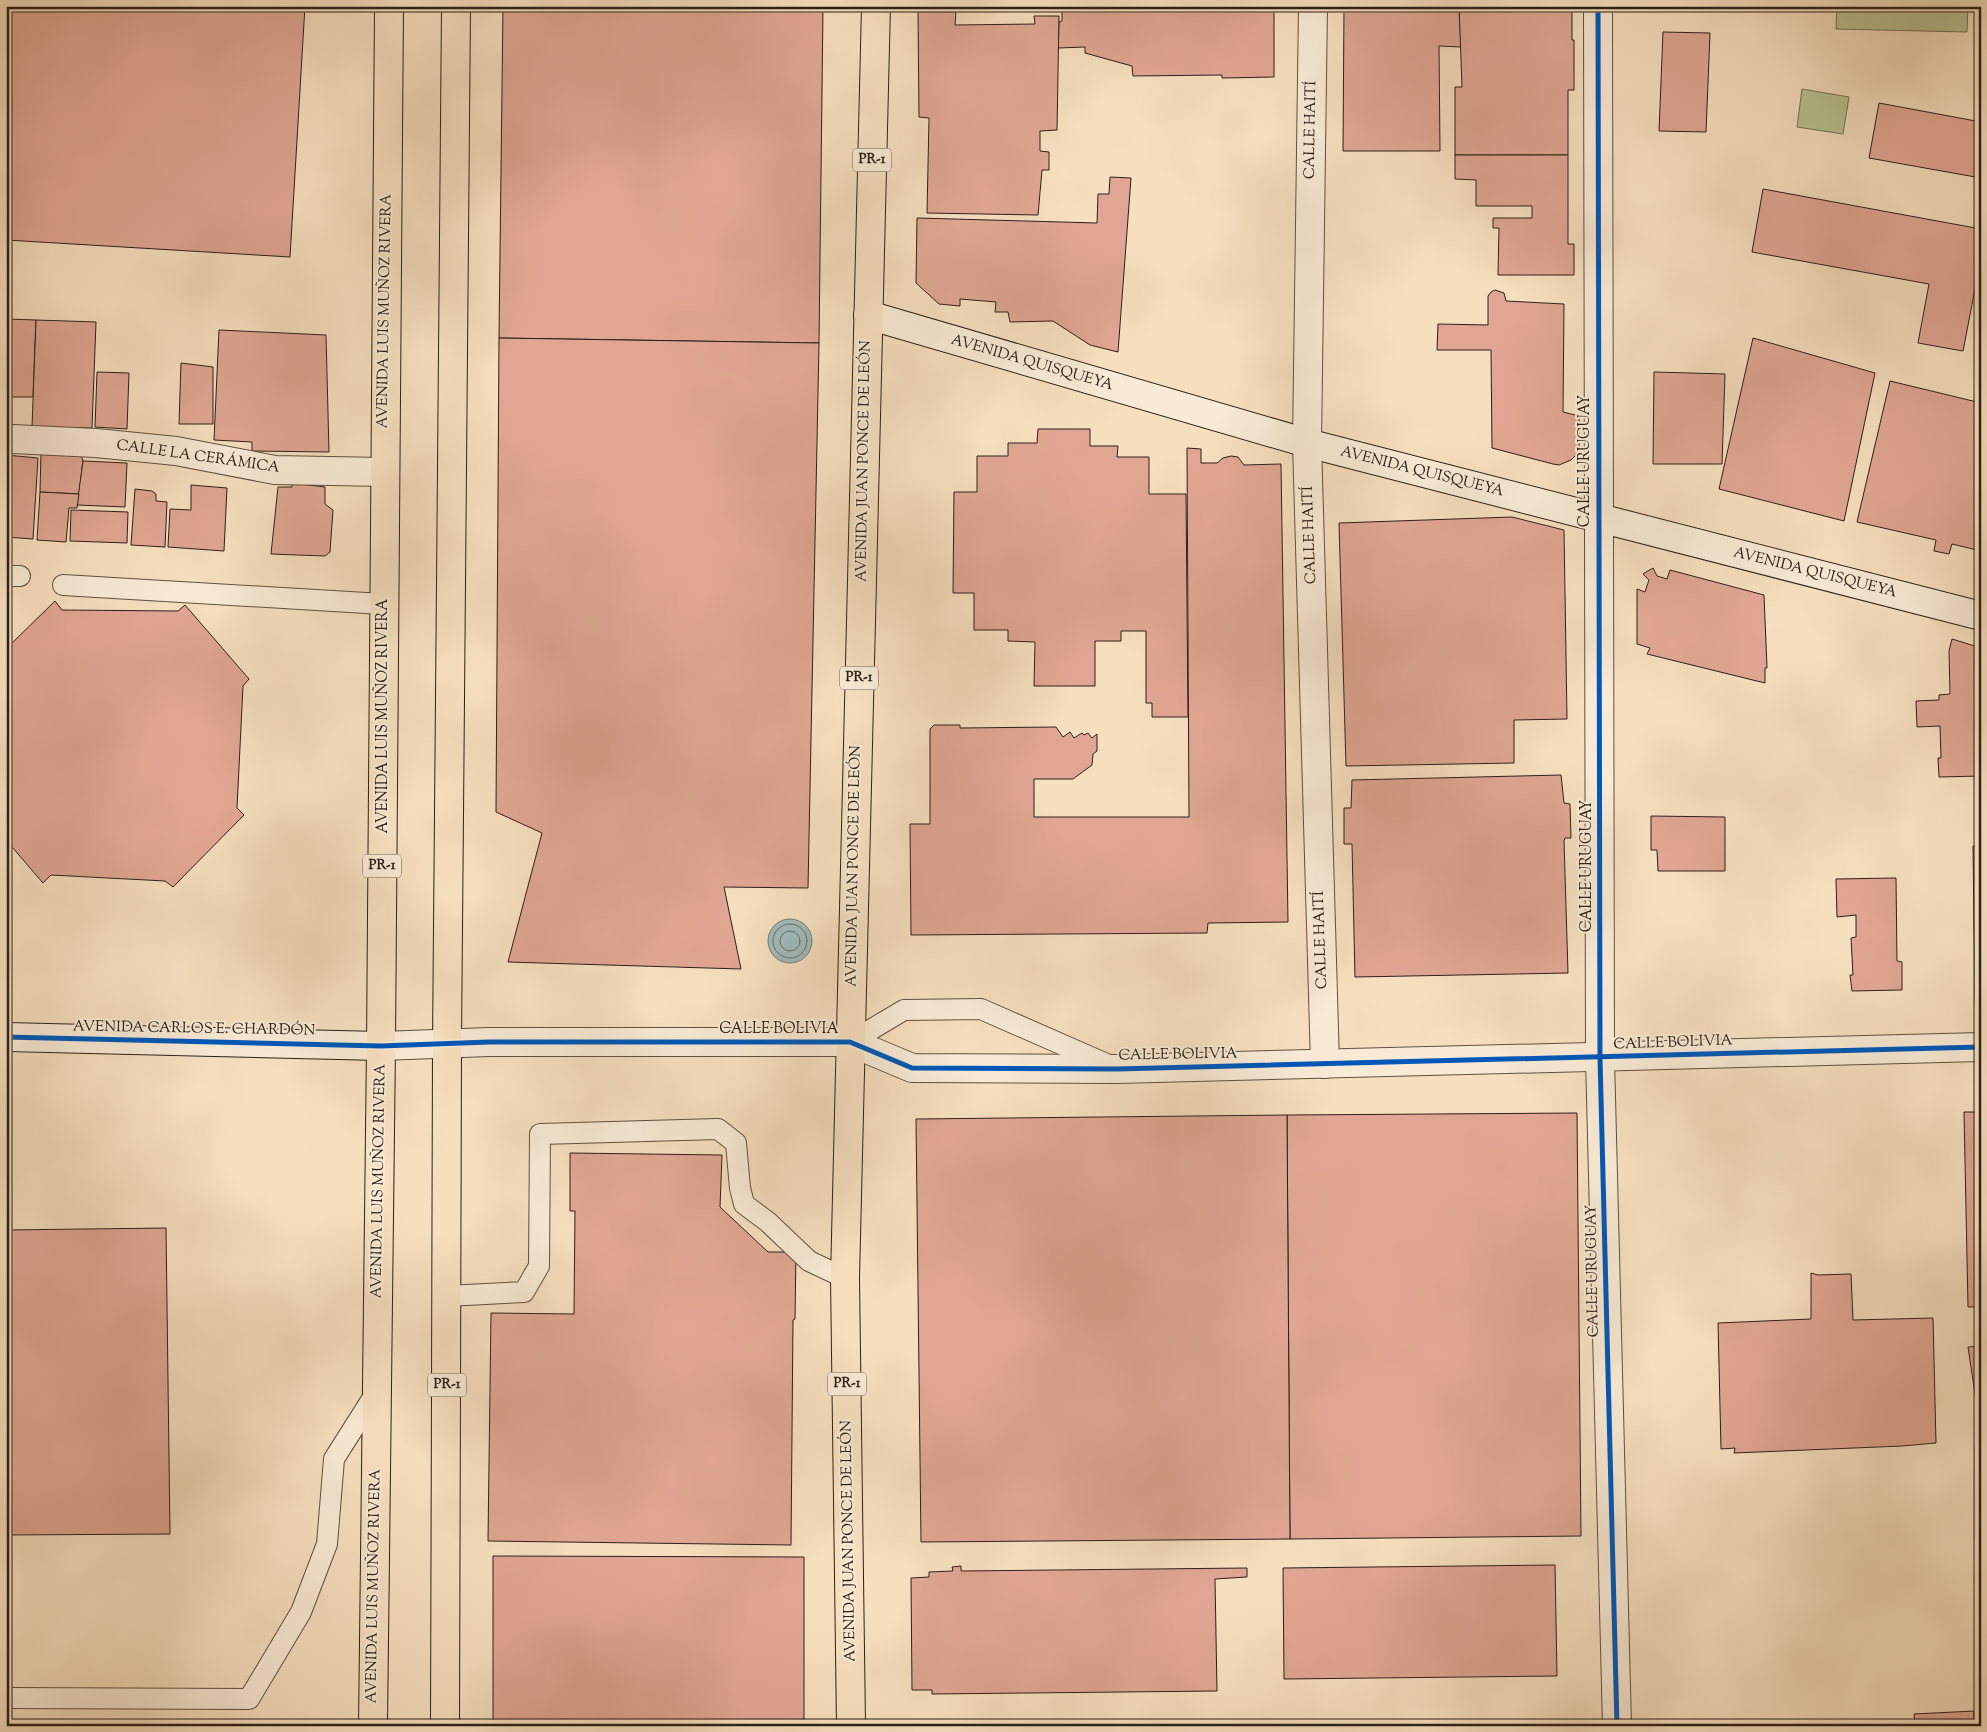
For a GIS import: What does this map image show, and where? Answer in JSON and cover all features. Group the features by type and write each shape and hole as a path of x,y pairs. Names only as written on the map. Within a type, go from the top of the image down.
{"main road":[{"name":"AVENIDA LUIS MUÑOZ RIVERA","path":"373,1726 381,1046 389,6"},
{"name":"PR-1","path":"445,1726 447,1044 456,6"},
{"name":"AVENIDA JUAN PONCE DE LEÓN","path":"851,1726 845,1278 876,6"}],"street":[{"name":"CALLE HAITÍ","path":"1313,6 1307,443 1325,1064"},
{"name":"CALLE URUGUAY","path":"1598,6 1600,1058 1617,1726"},
{"name":"AVENIDA QUISQUEYA","path":"868,314 1307,443 1981,616"},
{"name":"CALLE LA CERÁMICA","path":"12,439 96,443 176,451 275,470 384,472"},
{"name":"AVENIDA CARLOS E. CHARDÓN","path":"6,1037 381,1046"},
{"name":"CALLE BOLIVIA","path":"381,1046 489,1042 850,1042 912,1068 1117,1069 1981,1047"}],"lane":[{"path":"63,585 383,604"},
{"path":"850,1042 904,1010 981,1009 1117,1069"},
{"path":"447,1296 524,1292 539,1266 540,1134 718,1129 736,1143 740,1188 744,1204 768,1222 809,1261 845,1278"},
{"path":"6,1698 249,1699 301,1612 327,1544 334,1459 377,1391"}],"green space":[{"path":"1837,6 1968,6 1967,32 1836,29"},
{"path":"1802,89 1849,97 1843,134 1797,127"}],"water":[{"path":"790,919 802,923 808,929 812,941 808,953 802,959 790,963 778,959 772,953 768,941 772,929 778,923"}],"building":[{"path":"6,6 305,6 290,257 6,240"},
{"path":"503,6 823,6 819,343 499,338"},
{"path":"924,6 1011,6 1011,10 924,12"},
{"path":"1071,6 1274,6 1274,77 1222,78 1222,75 1133,76 1132,66 1085,53 1085,47 1058,48 1059,22 1062,21 1062,10 1071,10"},
{"path":"1344,6 1459,6 1461,47 1439,46 1440,151 1343,151"},
{"path":"1459,6 1572,6 1574,90 1568,90 1568,155 1455,155 1455,87 1462,87"},
{"path":"918,12 956,12 955,25 1035,24 1034,16 1059,16 1057,130 1040,131 1040,151 1049,152 1049,170 1042,170 1038,215 927,213 929,118 919,117"},
{"path":"1663,32 1710,33 1706,132 1659,131"},
{"path":"1879,103 1981,122 1981,178 1869,158"},
{"path":"1455,155 1568,155 1568,244 1574,244 1574,275 1498,275 1499,228 1493,228 1493,218 1532,218 1532,206 1476,206 1476,180 1455,179"},
{"path":"1110,177 1131,178 1118,352 1090,345 1053,321 1010,322 1008,312 995,312 996,302 960,299 960,306 939,304 916,283 917,218 1097,223 1098,194 1109,194"},
{"path":"1763,189 1981,229 1981,290 1975,289 1963,351 1918,343 1929,284 1752,252"},
{"path":"1495,290 1504,293 1506,301 1564,304 1563,412 1579,416 1579,449 1571,460 1559,465 1492,448 1491,350 1437,350 1438,324 1488,325 1488,296"},
{"path":"6,319 36,320 33,397 6,397"},
{"path":"36,320 96,322 92,428 32,427"},
{"path":"219,330 326,335 329,452 252,451 252,442 214,440"},
{"path":"499,338 819,343 808,888 724,887 741,969 508,962 542,833 496,812"},
{"path":"1753,338 1875,373 1844,521 1719,489"},
{"path":"181,363 213,367 213,424 179,424"},
{"path":"97,372 129,373 127,429 95,427"},
{"path":"1654,372 1725,374 1722,464 1653,464"},
{"path":"1890,381 1981,403 1981,551 1952,544 1949,554 1934,551 1936,540 1857,522"},
{"path":"1038,429 1090,429 1090,446 1118,446 1117,457 1149,457 1149,494 1186,494 1188,717 1152,717 1152,703 1146,703 1146,631 1121,631 1121,641 1095,641 1095,686 1034,686 1035,642 1008,641 1008,630 974,630 974,593 953,593 954,492 977,492 977,456 1008,456 1008,443 1037,443"},
{"path":"1187,448 1201,449 1201,463 1217,463 1223,458 1231,456 1238,457 1244,465 1281,464 1288,922 1208,923 1207,933 911,935 910,824 930,824 930,729 934,725 960,725 960,728 1056,727 1063,737 1070,732 1074,738 1082,733 1084,735 1088,733 1092,738 1097,734 1097,751 1093,754 1092,765 1073,779 1034,779 1034,817 1189,817"},
{"path":"41,452 81,455 83,461 79,494 40,492"},
{"path":"6,455 38,458 33,539 6,537"},
{"path":"83,461 127,463 125,507 77,505"},
{"path":"292,483 325,487 325,504 333,510 330,552 325,556 271,554 278,487 292,487"},
{"path":"191,485 227,488 224,551 168,547 170,509 191,510"},
{"path":"135,489 152,491 156,494 156,501 167,502 165,547 131,545"},
{"path":"40,492 79,494 77,508 69,508 66,542 37,540"},
{"path":"71,510 128,512 127,543 70,541"},
{"path":"1512,517 1564,530 1567,719 1514,720 1514,763 1346,766 1339,523"},
{"path":"1653,568 1657,576 1667,579 1670,570 1764,595 1767,668 1765,668 1765,683 1647,654 1650,648 1637,644 1637,589 1645,592 1649,580 1643,574"},
{"path":"55,601 62,610 178,611 185,605 249,679 243,686 237,808 244,815 173,887 165,881 51,875 43,883 6,840 6,649"},
{"path":"1952,639 1978,647 1975,659 1978,756 1981,756 1981,776 1939,777 1938,758 1941,758 1940,726 1917,727 1916,701 1939,700 1939,695 1950,694 1949,651"},
{"path":"1561,775 1564,803 1570,804 1571,838 1565,838 1564,841 1568,973 1355,977 1352,844 1344,844 1344,808 1351,808 1352,780"},
{"path":"1651,816 1725,817 1725,871 1658,871 1657,850 1651,850"},
{"path":"1973,846 1981,847 1981,1003 1975,1003"},
{"path":"1896,878 1897,961 1902,962 1902,990 1852,991 1850,975 1853,975 1851,938 1856,937 1856,915 1837,917 1836,879"},
{"path":"1964,1112 1981,1112 1981,1307 1968,1307"},
{"path":"1577,1113 1581,1536 1290,1539 1287,1115"},
{"path":"1287,1115 1290,1539 921,1542 916,1119"},
{"path":"570,1153 722,1155 720,1207 768,1252 796,1252 795,1319 793,1320 791,1545 488,1541 491,1313 574,1314 575,1211 570,1211"},
{"path":"166,1228 170,1534 6,1535 6,1230"},
{"path":"1811,1273 1818,1275 1851,1274 1853,1320 1933,1318 1936,1443 1734,1453 1735,1448 1721,1449 1718,1323 1811,1319"},
{"path":"1981,1346 1981,1434 1968,1347"},
{"path":"1975,1447 1981,1447 1981,1539 1975,1539"},
{"path":"493,1556 804,1557 804,1726 493,1726"},
{"path":"1555,1565 1557,1676 1284,1679 1283,1568"},
{"path":"961,1566 961,1571 1247,1568 1247,1577 1215,1579 1217,1691 932,1694 932,1690 912,1690 911,1578 929,1577 929,1572 953,1571 952,1567"},
{"path":"1974,1711 1974,1723 1981,1722 1981,1726 1915,1726 1914,1714"}],"cycle path":[{"path":"1598,6 1600,1058 1617,1726"},
{"path":"6,1037 381,1046 489,1042 850,1042 912,1068 1117,1069 1981,1047"}]}
